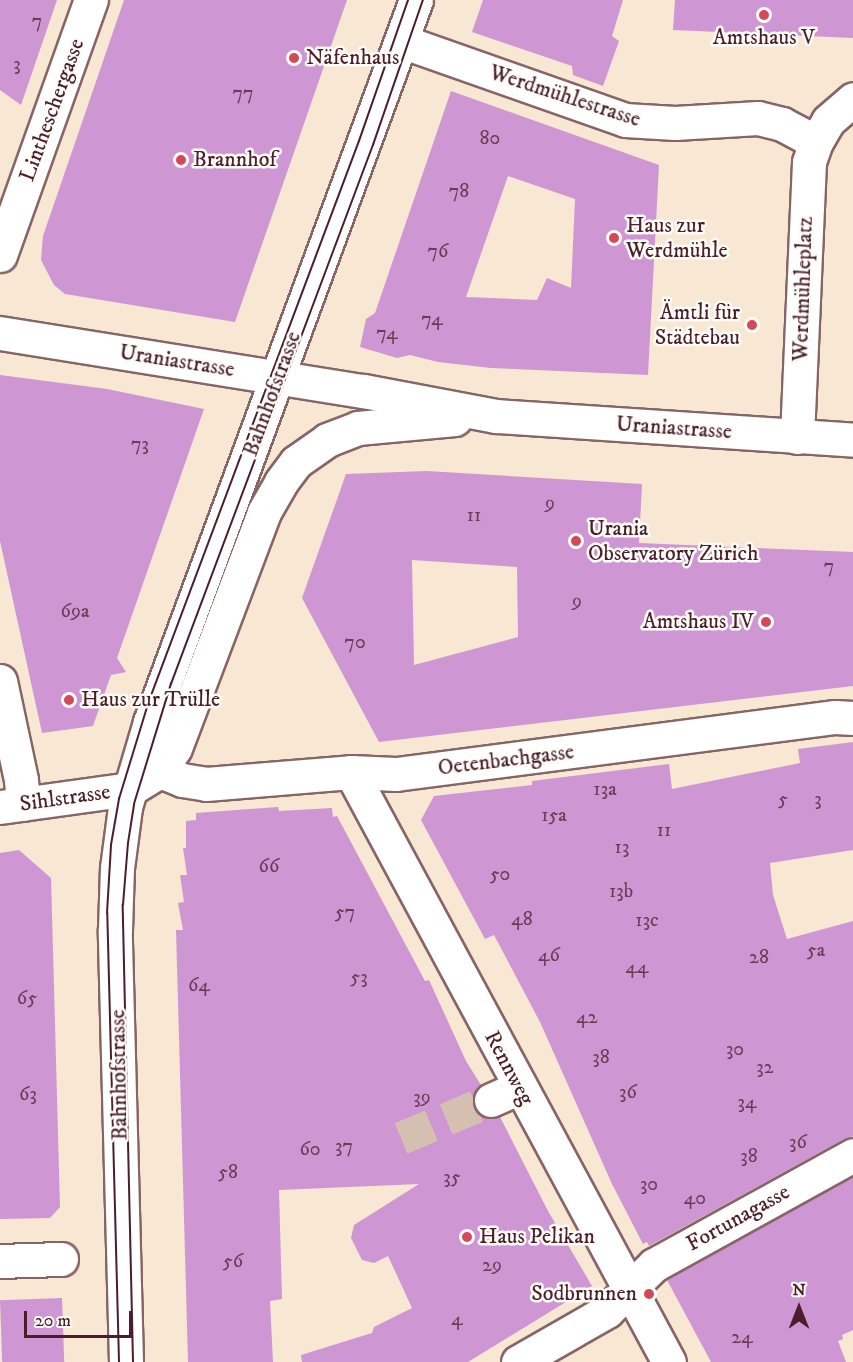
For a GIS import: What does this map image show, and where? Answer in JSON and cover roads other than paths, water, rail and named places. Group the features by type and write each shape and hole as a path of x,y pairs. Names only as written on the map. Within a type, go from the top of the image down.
{"street":[{"name":"Lintheschergasse","path":"0,255 91,0"},
{"name":"Bahnhofstrasse","path":"126,1362 115,911 119,845 130,789 150,722 416,0"},
{"name":"Werdmühlestrasse","path":"401,41 626,120 649,123 758,118 782,124 816,142"},
{"path":"816,142 828,122 853,99"},
{"name":"Werdmühleplatz","path":"797,437 806,199 809,162 816,142"},
{"name":"Uraniastrasse","path":"0,333 278,377 496,416 853,440"},
{"name":"Uraniastrasse","path":"340,433 372,426 496,416"},
{"name":"Bahnhofstrasse","path":"130,789 152,779 176,748 264,512 281,482 297,462 317,446 340,433"},
{"path":"0,681 21,780 11,805"},
{"name":"Oetenbachgasse","path":"160,771 182,780 206,784 351,772 396,774 835,717 853,718"},
{"name":"Rennweg","path":"351,772 505,1093 630,1290 669,1362"},
{"name":"Sihlstrasse","path":"11,805 130,789"},
{"name":"Fortunagasse","path":"518,1362 607,1311 654,1265 853,1155"},
{"path":"0,1261 61,1259"}],"tunnel":[{"path":"401,1138 491,1100"}],"tram line":[{"path":"119,1362 107,913 111,845 119,799 149,701 359,141 408,0"},
{"path":"133,1362 123,905 134,804 171,684 373,145 423,0"}],"place":[{"name":"Amtshaus V","path":"764,15"},
{"name":"Näfenhaus","path":"294,58"},
{"name":"Brannhof","path":"181,160"},
{"name":"Haus zur Werdmühle","path":"614,238"},
{"name":"Ämtli für Städtebau","path":"752,325"},
{"name":"Urania Observatory Zürich","path":"576,541"},
{"name":"Amtshaus IV","path":"766,622"},
{"name":"Haus zur Trülle","path":"69,700"},
{"name":"Haus Pelikan","path":"467,1237"},
{"name":"Sodbrunnen","path":"649,1294"}]}
